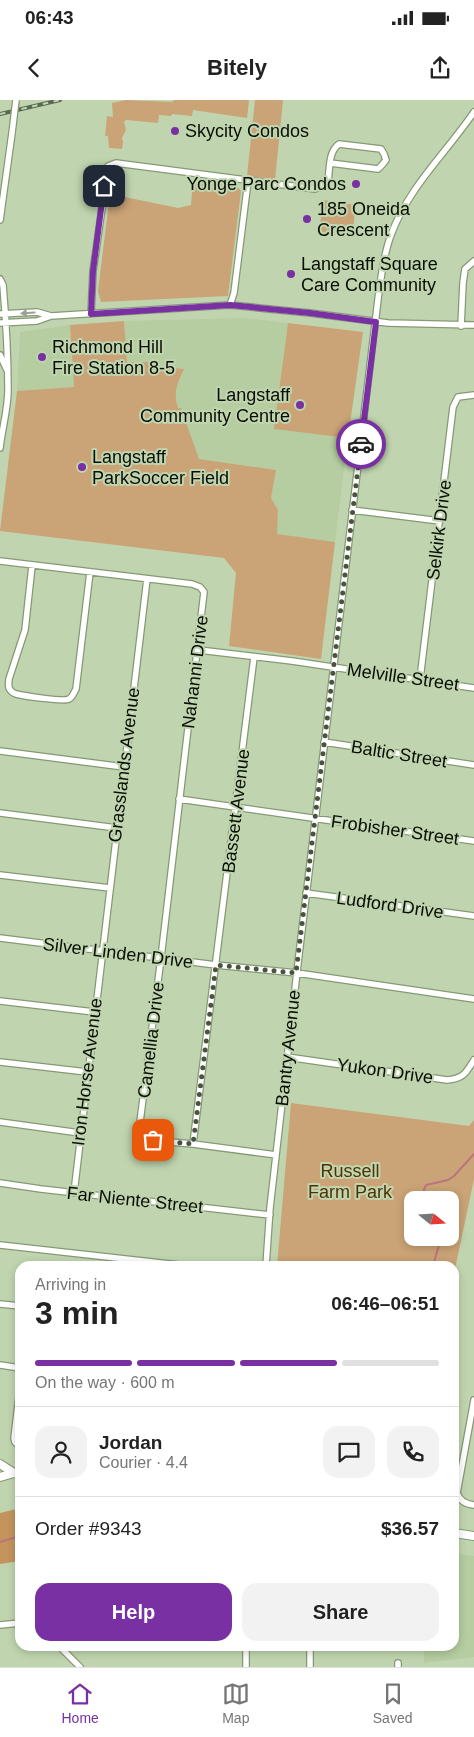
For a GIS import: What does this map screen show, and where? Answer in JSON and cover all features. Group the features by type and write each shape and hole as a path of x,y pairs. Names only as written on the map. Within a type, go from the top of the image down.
{"main road":[{"path":"0,1464 15,1473"},
{"path":"0,1477 15,1474"},
{"path":"459,1534 474,1536"}],"street":[{"path":"0,220 16,100"},
{"name":"Bantry Avenue","path":"266,1261 296,973 385,252 391,234 410,196 474,112"},
{"path":"91,314 93,271 108,166 116,163 315,189 328,181 330,163 332,152 339,144 380,149 386,160 378,169 330,163"},
{"path":"230,305 234,293 248,181"},
{"path":"461,326 465,269 474,261"},
{"path":"0,278 3,285 2,314 8,358 8,392 0,448"},
{"path":"3,323 37,321 51,316 230,305 376,322 474,325"},
{"path":"2,314 37,312 51,316"},
{"path":"0,355 7,370"},
{"name":"Selkirk Drive","path":"420,679 453,408 458,397 474,395"},
{"path":"352,510 440,521"},
{"name":"Nahanni Drive","path":"0,561 192,584 200,587 204,592 161,958"},
{"path":"32,566 25,630 8,686 11,692 16,694 59,700 72,698 76,689 90,572"},
{"name":"Grasslands Avenue","path":"102,951 147,579"},
{"name":"Melville Street","path":"198,650 333,667 474,688"},
{"name":"Bassett Avenue","path":"193,1144 254,657"},
{"name":"Baltic Street","path":"324,742 474,765"},
{"path":"0,751 124,767"},
{"name":"Frobisher Street","path":"180,799 474,840"},
{"path":"0,813 117,828"},
{"path":"0,875 110,888"},
{"name":"Ludford Drive","path":"306,893 474,916"},
{"name":"Silver Linden Drive","path":"0,938 296,973 474,999"},
{"name":"Iron Horse Avenue","path":"74,1193 102,951"},
{"name":"Camellia Drive","path":"161,958 140,1133 153,1140 276,1155"},
{"path":"0,1001 94,1012"},
{"name":"Yukon Drive","path":"287,1057 447,1080 457,1080 464,1075 474,1060"},
{"path":"0,1062 87,1072"},
{"path":"0,1122 80,1133"},
{"name":"Far Niente Street","path":"0,1182 74,1193 270,1215"},
{"path":"0,1245 143,1261"},
{"path":"0,1304 15,1306"},
{"path":"0,1365 15,1367"},
{"path":"459,1477 474,1400"},
{"path":"15,1425 15,1442"},
{"path":"459,1499 467,1504 474,1505"},
{"path":"0,1625 15,1624"},
{"path":"64,1651 80,1667"},
{"path":"246,1651 246,1667"},
{"path":"310,1651 310,1667"}],"shaded area":[{"path":"245,318 288,323 274,429 348,438 335,542 276,534 278,510 271,498 275,470 199,459 181,408 178,408 175,387 163,367 154,362 127,362 124,321"},
{"path":"70,325 74,387 17,391 20,332"},
{"path":"15,1509 15,1562 0,1564 0,1513"},
{"path":"459,1554 474,1556 474,1657 424,1663 424,1651 459,1651"}],"green space":[{"path":"126,100 172,102 174,100 249,100 247,118 193,110 192,116 159,115 158,123 126,120 124,122 126,130 122,138 122,149 109,148 108,136 105,136 107,116 113,117 112,103"},
{"path":"255,100 283,100 275,180 247,176"},
{"path":"193,179 227,183 238,187 241,191 228,296 101,302 98,291 110,194 178,208 191,205"},
{"path":"323,200 356,205 352,237 319,232"},
{"path":"124,321 127,362 154,362 163,367 184,369 179,379 176,397 178,408 181,408 199,459 276,470 271,498 278,510 277,534 335,542 321,659 229,646 236,573 224,558 0,531 17,391 74,387 70,325"},
{"path":"288,323 363,332 348,438 274,429"},
{"name":"Russell Farm Park","path":"291,1103 469,1126 474,1120 474,1179 457,1261 277,1261"}],"waterway":[{"path":"423,1191 426,1185 448,1180 454,1176 474,1154"},
{"path":"434,1261 439,1246"},
{"path":"0,1542 15,1538"}],"railway":[{"path":"0,114 60,100"}],"way so far":[{"path":"153,1140 193,1144 216,965 296,973 361,444"}],"place":[{"name":"Skycity Condos","path":"175,131"},
{"name":"Yonge Parc Condos","path":"356,184"},
{"name":"185 Oneida Crescent","path":"307,219"},
{"name":"Langstaff Square Care Community","path":"291,274"},
{"name":"Richmond Hill Fire Station 8-5","path":"42,357"},
{"name":"Langstaff Community Centre","path":"300,405"},
{"name":"Langstaff ParkSoccer Field","path":"82,467"}],"route":[{"path":"104,186 93,271 91,314 230,305 376,322 361,444"}]}
